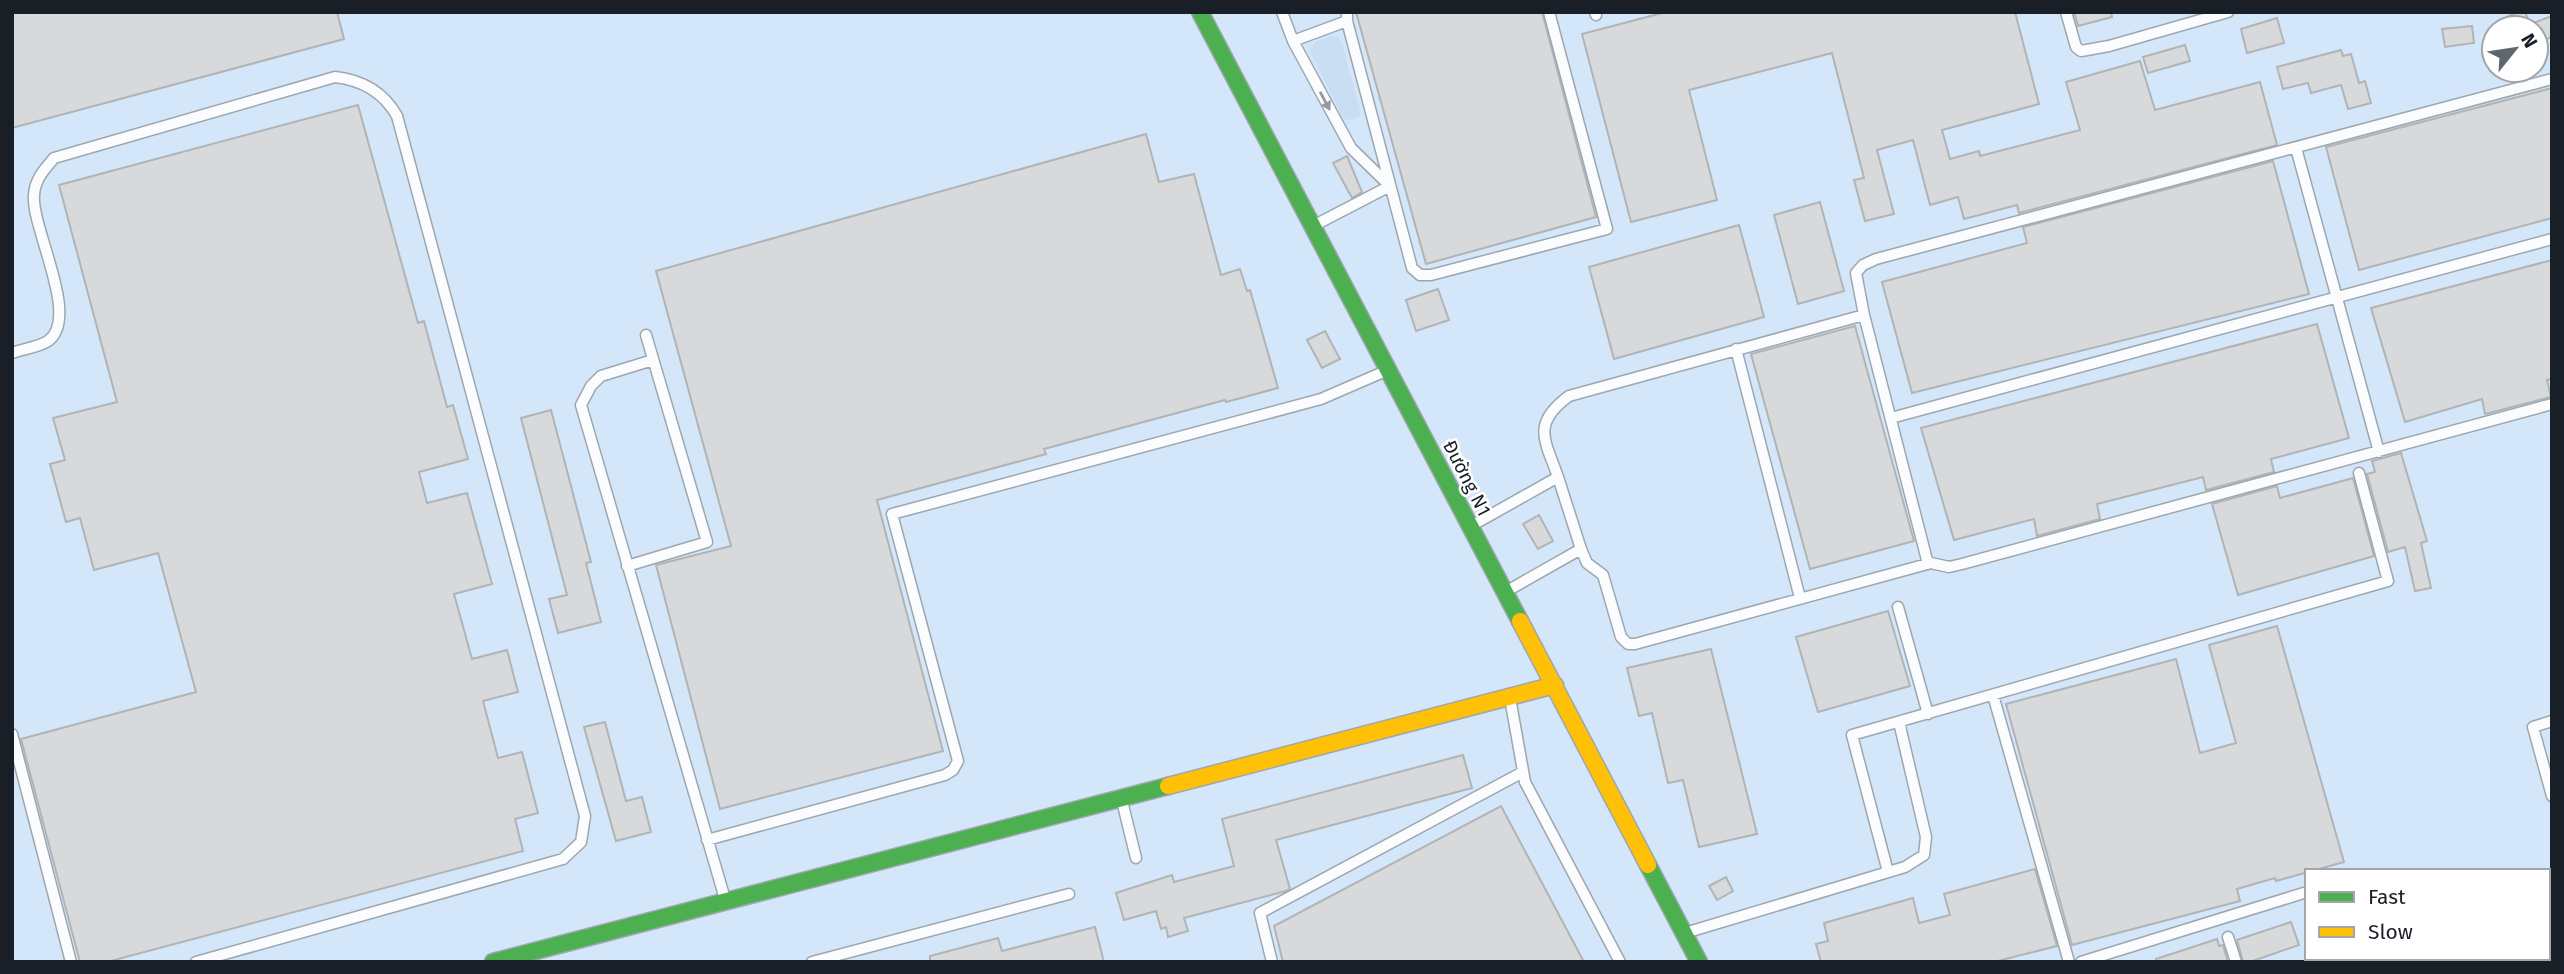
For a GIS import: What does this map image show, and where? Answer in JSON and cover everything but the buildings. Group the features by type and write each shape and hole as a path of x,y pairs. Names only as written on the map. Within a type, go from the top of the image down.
{"street":[{"name":"Đường N1","path":"1200,12 1699,962"},
{"path":"493,962 1555,685"}],"lane":[{"path":"1282,12 1293,41 1351,148 1390,186"},
{"path":"1293,41 1347,17 1412,268 1420,275 1431,275 1607,229 1549,12"},
{"path":"2066,12 2076,47 2081,51 2109,46 2228,12"},
{"path":"12,353 48,341 58,328 58,302 33,198 37,178 54,158 335,77 355,79 389,102 397,116 585,816 581,842 563,859 196,962"},
{"path":"1928,564 1864,315 1856,273 1863,265 1876,258 2552,79"},
{"path":"2297,148 2379,452"},
{"path":"1312,226 1390,186"},
{"path":"1891,418 2552,239"},
{"path":"1864,315 1579,392 1561,402 1544,425 1544,435 1581,549 1587,563 1603,575 1621,636 1628,644 1928,564 1950,567 1962,564 2552,404"},
{"path":"627,566 707,542 646,335"},
{"path":"1736,349 1800,598"},
{"path":"653,360 601,376 591,386 581,405 725,901"},
{"path":"707,840 944,775 953,770 958,761 892,514 1321,399 1388,370"},
{"path":"1888,872 1852,735 2388,581 2359,473"},
{"path":"1469,528 1558,477"},
{"path":"1505,593 1581,549"},
{"path":"1898,607 1928,714"},
{"path":"1993,695 2069,962"},
{"path":"1510,697 1525,782 1620,962"},
{"path":"1684,934 1905,867 1924,855 1926,837 1899,722"},
{"path":"2552,722 2533,727 2552,796"},
{"path":"12,734 71,962"},
{"path":"1272,962 1259,914 1523,772"},
{"path":"1121,798 1136,858"},
{"path":"2081,962 2305,893"},
{"path":"812,962 1069,894"},
{"path":"2228,937 2236,962"}],"shaded area":[{"path":"12,12 2552,12 2552,962 12,962"},
{"path":"1331,36 1338,37 1342,44 1360,109 1360,115 1352,120 1342,116 1309,50 1316,41"}],"traffic: fast":[{"path":"1200,12 1520,621"},
{"path":"493,962 1168,786"},
{"path":"1648,865 1699,962"}],"traffic: slow":[{"path":"1520,621 1648,865"},
{"path":"1168,786 1555,685"}]}
